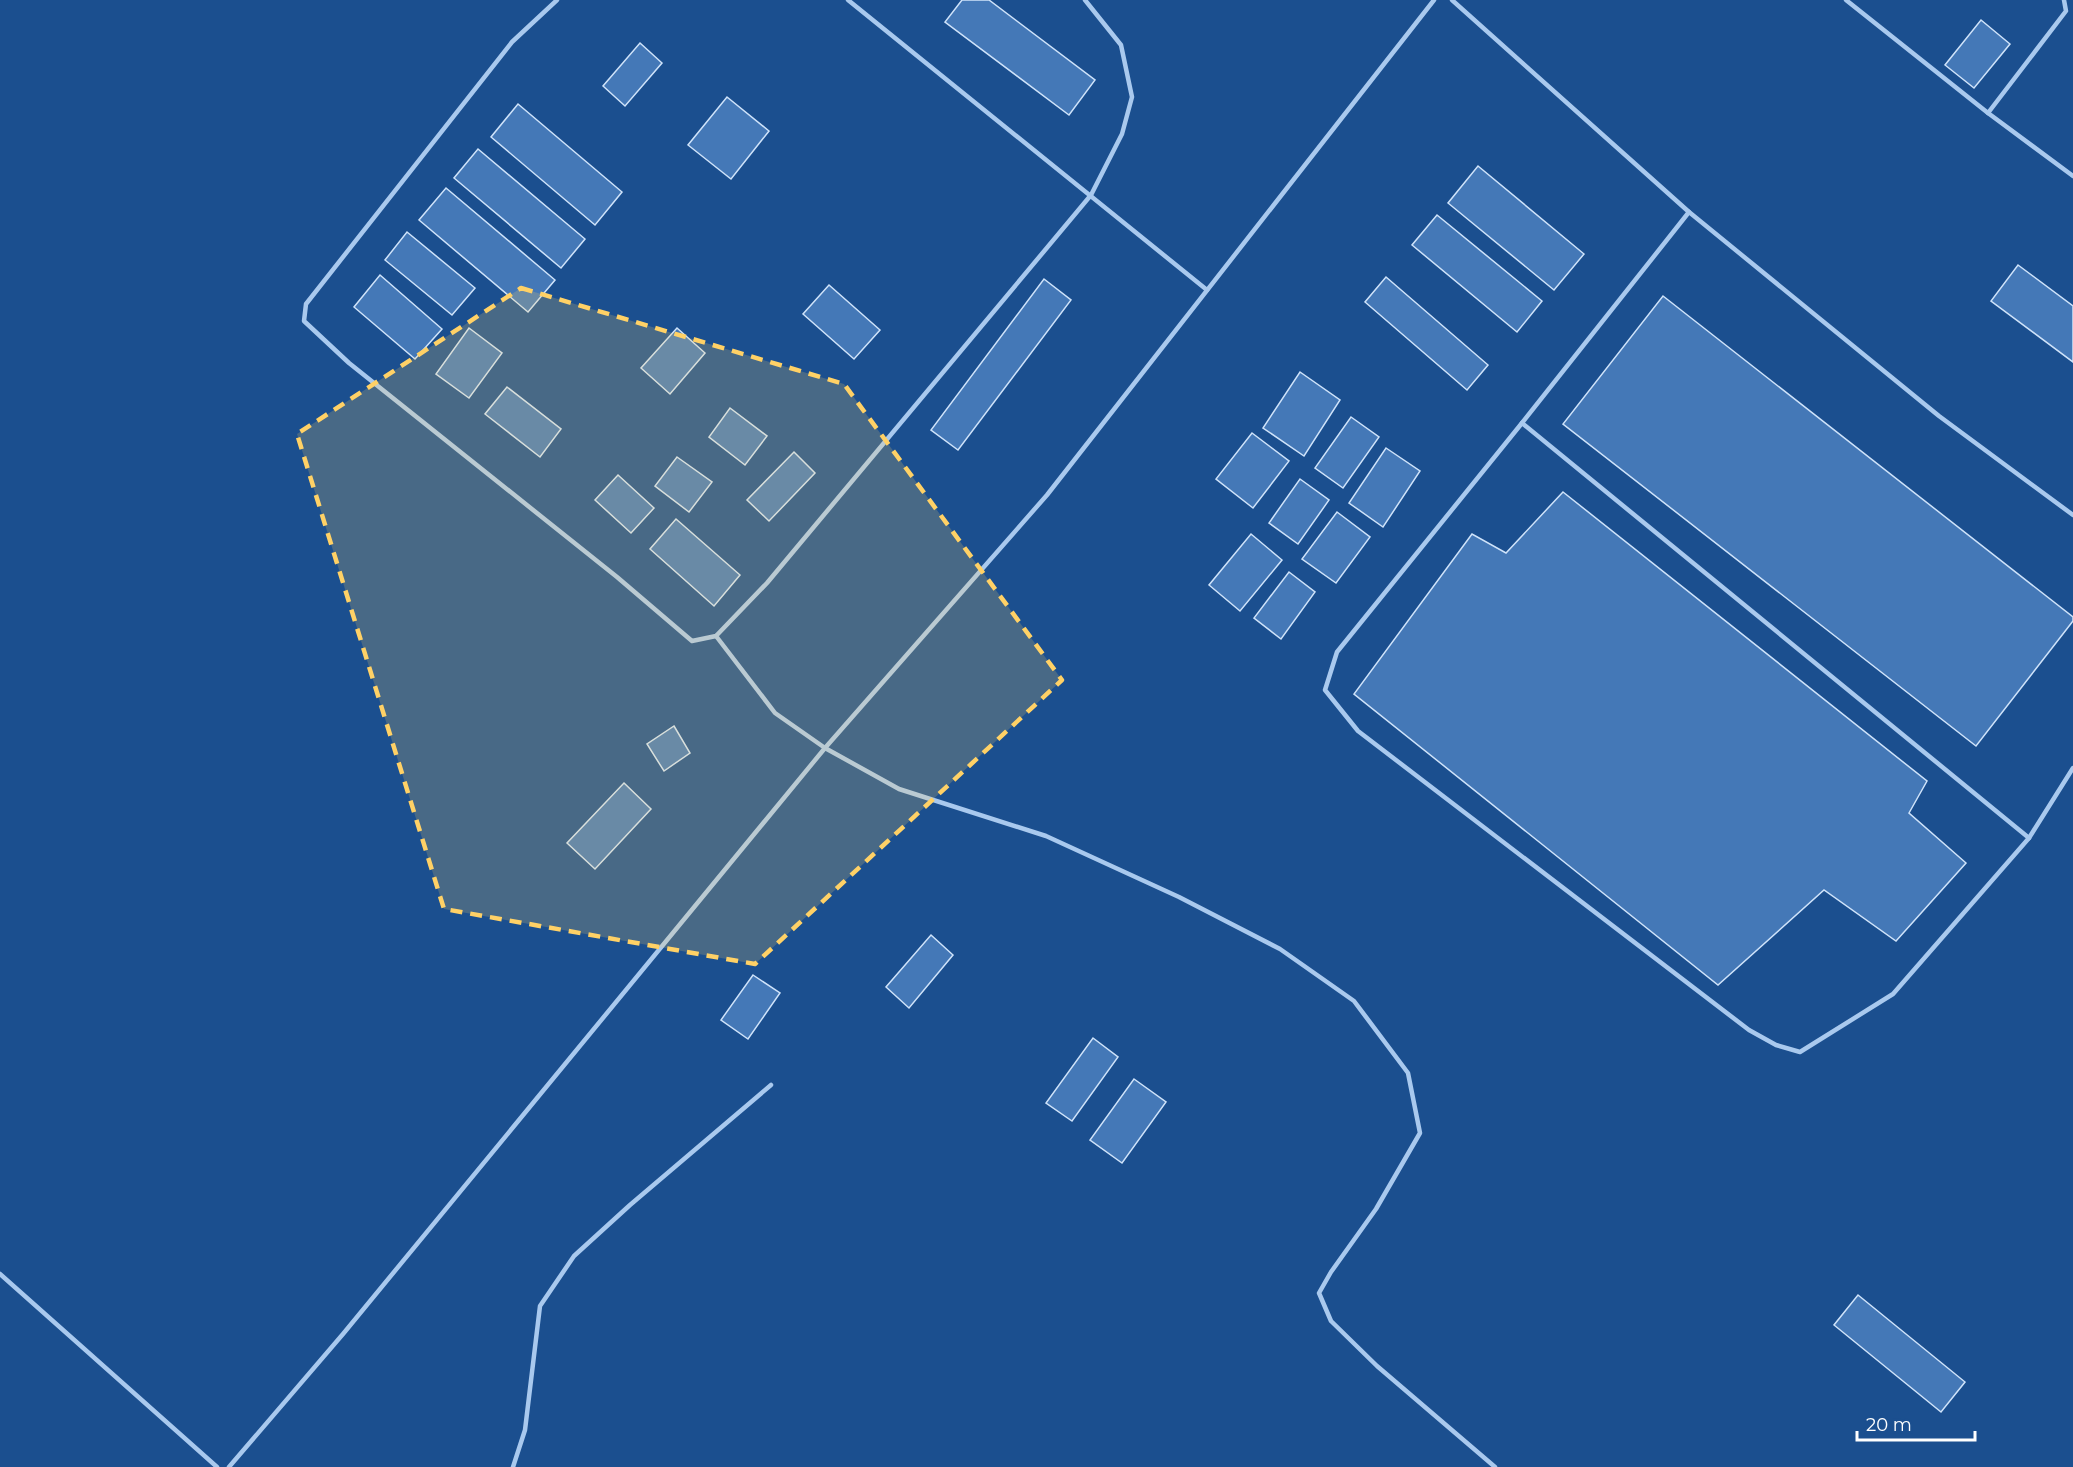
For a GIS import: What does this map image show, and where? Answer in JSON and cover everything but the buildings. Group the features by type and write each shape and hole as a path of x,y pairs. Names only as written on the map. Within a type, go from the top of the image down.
{"lane":[{"path":"557,0 504,51 306,304 304,321 349,363 608,569 692,641 716,636 767,583 1091,195 1122,134 1132,97 1121,45 1085,0"},
{"path":"848,0 1207,290"},
{"path":"229,1467 343,1334 825,748 1047,495 1434,0"},
{"path":"1452,0 1689,212 1939,416 2073,516"},
{"path":"1846,0 1988,113 2073,176"},
{"path":"1988,113 2066,11 2064,0"},
{"path":"1689,212 1337,652 1325,690 1358,731 1749,1029 1776,1045 1800,1052 1893,994 2029,838 2073,768"},
{"path":"1522,423 2029,838"},
{"path":"716,636 775,713 825,748 899,789 1046,836 1179,897 1280,949 1354,1001 1408,1073 1420,1133 1376,1209 1331,1272 1319,1293 1331,1321 1377,1366 1495,1467"},
{"path":"513,1467 525,1430 540,1306 574,1256 630,1205 771,1085"},
{"path":"0,1274 217,1467"}],"highlighted area":[{"path":"521,288 844,384 1062,680 755,964 444,909 297,434"}]}
